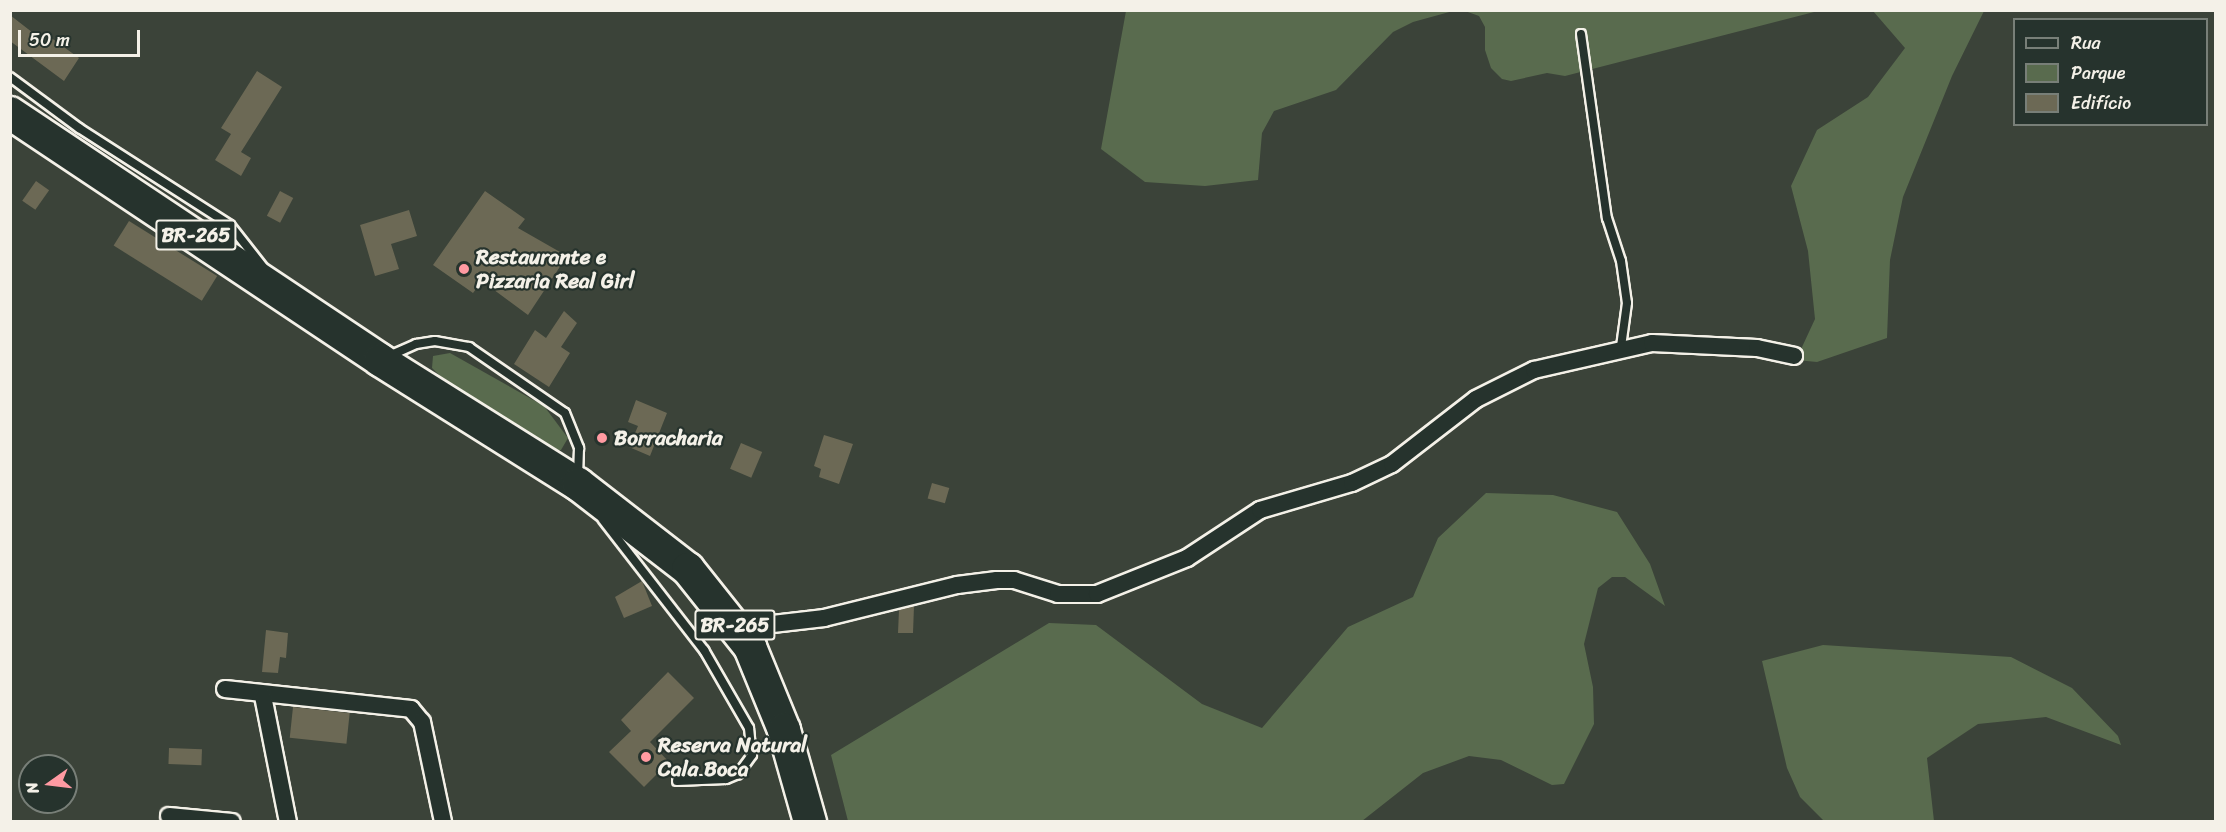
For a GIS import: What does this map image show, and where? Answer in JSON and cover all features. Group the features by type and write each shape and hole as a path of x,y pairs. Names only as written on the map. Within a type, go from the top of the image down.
{"highway":[{"name":"BR-265","path":"10,113 380,360 578,484 688,569 738,628 750,647 784,730 810,822"}],"street":[{"path":"738,628 824,618 957,585 997,580 1014,580 1059,594 1097,594 1187,558 1260,510 1352,483 1392,464 1445,420 1508,381 1621,347 1652,343 1756,348 1794,356"},
{"path":"225,689 263,696 403,706 418,714 444,822"},
{"path":"263,696 288,822"},
{"path":"169,816 232,822"}],"lane":[{"path":"1581,34 1607,218 1622,261 1626,292 1621,347"},
{"path":"10,77 79,128 230,225 281,292"},
{"path":"380,360 426,343 452,342 469,347 565,413 579,448 578,484 704,650 749,728 752,755 738,774 726,779 677,781"}],"green space":[{"path":"1126,10 1453,11 1413,22 1393,32 1336,90 1274,111 1262,133 1258,180 1205,186 1145,182 1101,149"},
{"path":"1465,11 1818,11 1565,76 1547,73 1511,81 1502,79 1491,68 1485,50 1485,27 1479,16"},
{"path":"1873,11 1984,11 1952,76 1903,197 1890,260 1887,338 1817,362 1796,360 1815,319 1808,251 1791,186 1817,130 1868,97 1905,48"},
{"path":"450,353 544,406 568,438 561,450 551,450 447,383 432,368 433,356"},
{"path":"1486,493 1553,495 1617,512 1650,564 1665,606 1625,577 1612,577 1598,588 1584,644 1593,687 1594,724 1564,784 1552,785 1501,760 1469,756 1423,773 1362,821 848,821 831,755 1049,623 1096,625 1202,704 1262,728 1348,627 1413,597 1438,538"},
{"path":"1823,645 2011,657 2072,688 2118,736 2121,745 2046,717 1978,724 1927,758 1934,821 1824,821 1800,797 1787,768 1762,661"}],"building":[{"path":"10,15 46,43 50,37 79,58 64,81 10,41"},
{"path":"257,71 282,87 241,152 251,158 241,176 215,160 231,134 221,128"},
{"path":"36,181 49,190 35,210 22,201"},
{"path":"280,191 293,198 280,223 267,216"},
{"path":"485,191 525,219 518,228 567,256 528,315 482,281 473,293 433,265"},
{"path":"409,210 417,236 391,244 399,269 375,276 360,225"},
{"path":"129,221 217,276 202,301 114,246"},
{"path":"564,311 577,323 561,347 570,353 549,387 514,364 535,330 546,338"},
{"path":"636,400 667,413 650,456 629,447 638,426 628,422"},
{"path":"824,435 853,444 839,484 819,477 821,469 814,466"},
{"path":"741,443 762,452 751,478 730,469"},
{"path":"932,483 949,488 945,503 928,498"},
{"path":"642,581 652,606 624,618 615,597"},
{"path":"914,606 913,633 898,633 899,610"},
{"path":"266,630 288,633 286,658 280,657 278,673 262,672"},
{"path":"668,672 694,698 650,742 669,762 644,787 609,752 631,731 621,720"},
{"path":"293,707 350,713 346,744 290,738"},
{"path":"169,748 202,749 201,765 168,764"}],"place":[{"name":"Restaurante e Pizzaria Real Girl","path":"464,269"},
{"name":"Borracharia","path":"602,438"},
{"name":"Reserva Natural Cala Boca","path":"646,757"}]}
